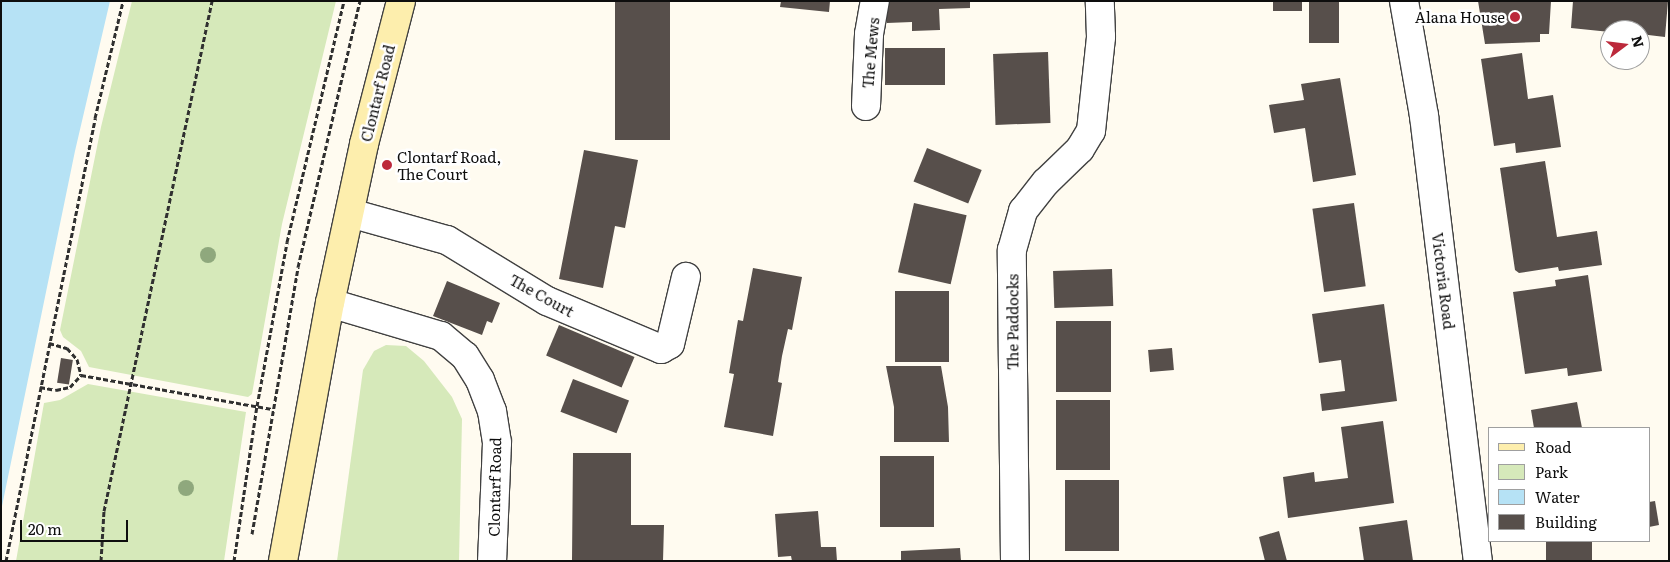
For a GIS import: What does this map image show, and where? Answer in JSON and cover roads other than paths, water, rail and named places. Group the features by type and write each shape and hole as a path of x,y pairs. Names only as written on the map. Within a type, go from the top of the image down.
{"main road":[{"name":"Clontarf Road","path":"283,561 330,303 364,144 400,1"}],"street":[{"name":"The Mews","path":"866,106 869,34 875,1"},
{"name":"The Paddocks","path":"1015,561 1012,250 1023,211 1046,182 1080,148 1091,131 1096,111 1100,1"},
{"name":"Victoria Road","path":"1404,1 1424,116 1478,561"},
{"name":"The Court","path":"350,213 447,240 547,301 662,349 670,344 686,277"},
{"name":"Clontarf Road","path":"330,303 441,336 465,356 480,380 492,410 497,443 492,561"}],"water":[{"path":"1,1 110,1 75,151 1,511"}],"place":[{"name":"Alana House","path":"1515,17"},
{"name":"Clontarf Road, The Court","path":"387,165"}]}
